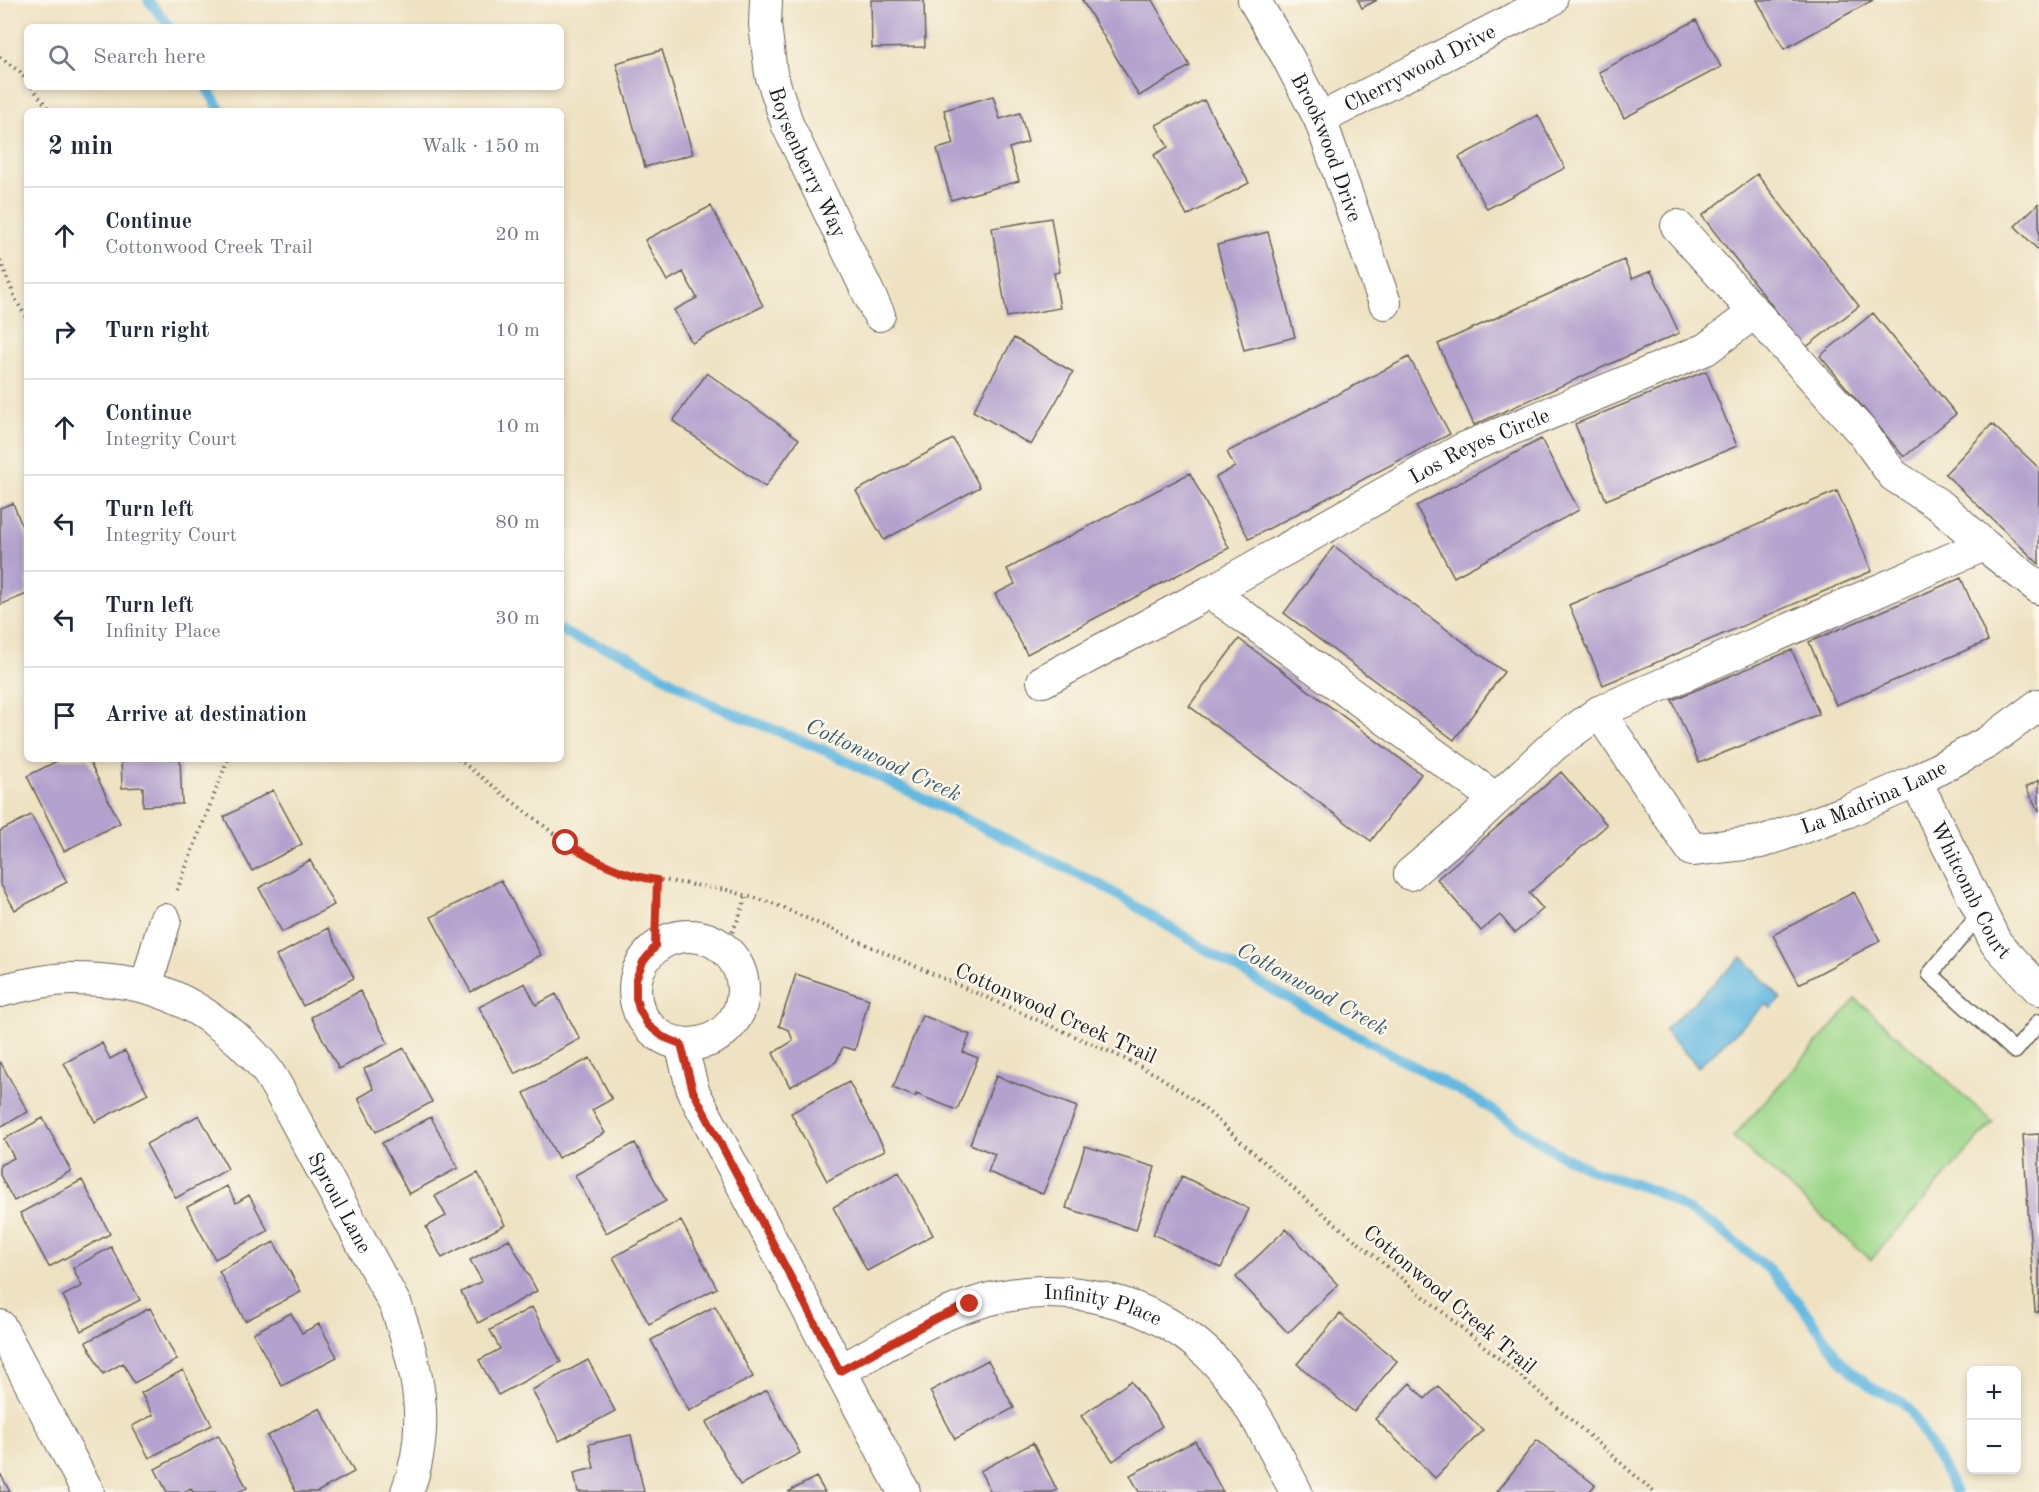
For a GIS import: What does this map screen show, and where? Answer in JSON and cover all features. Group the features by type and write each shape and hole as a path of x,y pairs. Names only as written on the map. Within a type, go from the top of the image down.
{"street":[{"name":"Boysenberry Way","path":"766,0 765,24 771,74 788,126 879,315"},
{"name":"Brookwood Drive","path":"1254,0 1320,119 1385,303"},
{"name":"Cherrywood Drive","path":"1320,119 1551,0"},
{"path":"1677,226 1862,432 1893,475 1942,507 1984,545 2039,588"},
{"name":"Los Reyes Circle","path":"1043,681 1210,592 1463,449 1706,349 1755,312"},
{"path":"1410,874 1473,821 1554,746 1599,712 1984,545"},
{"path":"1210,592 1496,799"},
{"name":"La Madrina Lane","path":"1599,712 1692,850 1761,842 1846,812 1916,782 1988,742 2039,705"},
{"name":"Whitcomb Court","path":"1916,782 1996,943 2039,989"},
{"path":"146,987 165,920"},
{"path":"693,936 711,940 723,948 738,966 743,989 740,1008 731,1024 717,1037 699,1043 681,1044 663,1037 648,1025 639,1009 636,979 643,962 655,947 675,937 693,936"},
{"name":"Sproul Lane","path":"0,991 70,979 106,980 146,987 180,1001 211,1018 238,1040 264,1068 284,1099 396,1306 409,1343 418,1382 420,1419 417,1490"},
{"path":"681,1044 693,1091 904,1492"},
{"name":"Infinity Place","path":"840,1371 937,1318 970,1304 1008,1295 1043,1292 1089,1295 1125,1303 1157,1318 1190,1339 1220,1367 1246,1402 1296,1492"},
{"path":"0,1326 88,1492"}],"lane":[{"path":"1981,913 1930,974 2015,1051 2039,1022"}],"path":[{"path":"0,57 24,76"},
{"path":"34,90 48,108"},
{"path":"0,261 24,313"},
{"path":"165,920 227,762"},
{"name":"Cottonwood Creek Trail","path":"462,762 566,843 629,875 747,895 772,903 1117,1054 1157,1075 1197,1101 1303,1197 1531,1385 1654,1492"},
{"path":"655,947 657,880"},
{"path":"723,948 737,922 747,895"}],"green space":[{"path":"1856,999 1993,1122 1871,1260 1733,1137"}],"water":[{"path":"1742,957 1781,999 1771,1008 1766,1004 1698,1067 1664,1030"}],"building":[{"path":"871,0 924,0 925,47 872,48"},
{"path":"1082,0 1152,0 1190,66 1139,96"},
{"path":"1358,0 1377,0 1362,8"},
{"path":"1757,0 1873,0 1784,49"},
{"path":"1696,20 1721,67 1624,118 1599,72"},
{"path":"662,50 693,154 645,167 616,63"},
{"path":"993,96 1000,119 1020,113 1028,142 1009,148 1019,181 951,200 937,149 954,144 944,110"},
{"path":"1204,100 1249,183 1187,216 1154,155 1168,147 1156,125"},
{"path":"1538,115 1565,168 1487,209 1459,157"},
{"path":"1757,174 1859,306 1805,348 1702,216"},
{"path":"2039,203 2039,251 2015,226"},
{"path":"711,206 763,306 692,343 674,310 697,298 683,272 667,281 645,240"},
{"path":"1051,218 1060,272 1054,273 1060,308 1007,317 992,228"},
{"path":"1268,232 1295,337 1244,350 1217,245"},
{"path":"1624,260 1632,279 1651,271 1679,333 1474,425 1438,344"},
{"path":"1873,313 1956,414 1904,457 1820,356"},
{"path":"1014,338 1073,372 1031,445 973,411"},
{"path":"1409,357 1450,434 1249,539 1216,477 1235,467 1227,452"},
{"path":"1706,371 1737,446 1606,500 1575,424"},
{"path":"707,373 799,439 765,487 673,421"},
{"path":"1992,424 2039,468 2039,564 1945,474"},
{"path":"953,439 980,487 884,540 856,491"},
{"path":"1541,439 1579,510 1454,577 1416,506"},
{"path":"1190,473 1229,548 1027,654 995,594 1015,584 1007,569"},
{"path":"1837,491 1872,571 1603,685 1569,605"},
{"path":"13,503 24,531 24,595 0,605 0,508"},
{"path":"1334,546 1504,672 1454,740 1284,613"},
{"path":"1961,578 1988,641 1836,705 1809,642"},
{"path":"1239,639 1421,774 1371,841 1189,706"},
{"path":"1792,650 1819,714 1699,763 1672,700"},
{"path":"55,762 90,762 120,823 64,851 27,776"},
{"path":"121,762 180,762 182,804 143,806 143,787 122,788"},
{"path":"1561,772 1607,825 1529,893 1543,909 1515,933 1500,915 1481,931 1437,879"},
{"path":"2039,780 2039,812 2026,787"},
{"path":"273,790 302,844 252,871 224,817"},
{"path":"31,815 67,882 15,910 0,883 0,831"},
{"path":"310,860 334,905 282,932 259,888"},
{"path":"501,880 541,955 471,992 431,917"},
{"path":"1854,892 1880,941 1799,984 1773,935"},
{"path":"328,928 354,978 303,1006 276,956"},
{"path":"796,974 869,999 855,1050 843,1047 836,1062 790,1087 773,1053 793,1041 789,1030 779,1026"},
{"path":"525,983 536,1005 556,994 580,1039 515,1074 479,1007"},
{"path":"360,991 388,1043 339,1069 311,1017"},
{"path":"922,1015 970,1035 963,1052 978,1058 957,1110 916,1094 915,1097 893,1088"},
{"path":"102,1043 110,1059 125,1051 148,1094 95,1122 64,1063"},
{"path":"404,1048 432,1102 376,1132 358,1098 374,1089 364,1069"},
{"path":"590,1058 612,1099 592,1110 605,1133 558,1158 524,1093"},
{"path":"0,1061 28,1112 0,1127"},
{"path":"996,1076 1077,1107 1043,1194 988,1172 995,1154 970,1144"},
{"path":"849,1082 885,1150 827,1181 791,1113"},
{"path":"199,1115 228,1169 176,1198 146,1144"},
{"path":"431,1117 458,1168 409,1194 382,1143"},
{"path":"43,1118 71,1171 14,1201 0,1175 0,1165 14,1158 4,1139"},
{"path":"2039,1134 2039,1312 2035,1312 2023,1135"},
{"path":"635,1143 666,1201 606,1233 575,1175"},
{"path":"1085,1146 1155,1167 1136,1230 1066,1208"},
{"path":"899,1172 933,1235 867,1271 833,1207"},
{"path":"478,1173 505,1225 442,1258 426,1227 446,1216 435,1196"},
{"path":"1182,1176 1249,1209 1221,1268 1153,1234"},
{"path":"82,1180 110,1234 49,1267 20,1213"},
{"path":"227,1186 236,1203 249,1195 268,1231 215,1259 187,1207"},
{"path":"681,1221 717,1288 649,1324 613,1257"},
{"path":"1286,1229 1338,1285 1288,1333 1236,1277"},
{"path":"509,1239 537,1291 478,1323 461,1292 482,1281 470,1260"},
{"path":"274,1242 301,1292 245,1321 219,1271"},
{"path":"111,1247 140,1300 81,1331 63,1296 82,1286 73,1268"},
{"path":"715,1306 753,1377 689,1411 651,1340"},
{"path":"532,1307 561,1362 498,1395 479,1360 500,1349 490,1330"},
{"path":"150,1308 177,1360 134,1383 123,1363 103,1374 86,1342"},
{"path":"291,1313 302,1333 319,1324 337,1357 282,1386 253,1333"},
{"path":"1340,1314 1397,1361 1354,1412 1297,1364"},
{"path":"588,1360 615,1411 559,1441 532,1390"},
{"path":"988,1360 1014,1408 955,1439 930,1391"},
{"path":"183,1370 212,1425 149,1458 132,1426 153,1415 141,1393"},
{"path":"1131,1381 1162,1426 1113,1461 1081,1416"},
{"path":"1410,1383 1425,1399 1438,1386 1483,1430 1435,1478 1375,1419"},
{"path":"767,1390 800,1453 740,1485 706,1422"},
{"path":"320,1408 354,1472 317,1492 296,1492 267,1436"},
{"path":"218,1435 247,1488 238,1492 193,1492 191,1489 185,1492 167,1492 155,1469"},
{"path":"631,1435 644,1492 578,1492 574,1473 594,1468 589,1444"},
{"path":"1537,1440 1595,1485 1589,1492 1497,1492"},
{"path":"1195,1441 1223,1492 1139,1492 1130,1475"},
{"path":"1033,1443 1057,1490 1053,1492 991,1492 980,1471"},
{"path":"0,1473 10,1492 0,1492"},
{"path":"816,1477 825,1492 788,1492"}],"waterway":[{"name":"Cottonwood Creek","path":"148,0 168,24"},
{"name":"Cottonwood Creek","path":"208,90 219,108"},
{"name":"Cottonwood Creek","path":"564,632 573,637 627,655 711,704 826,751 1101,885 1262,984 1482,1103 1557,1153 1593,1171 1655,1191 1716,1227 1770,1270 1803,1308 1843,1364 1874,1389 1901,1401 1911,1411 1956,1492"}],"route":[{"path":"566,843 629,875 657,880 655,947 643,962 636,979 636,998 639,1009 648,1025 663,1037 681,1044 693,1091 840,1371 937,1318 970,1304"}]}
